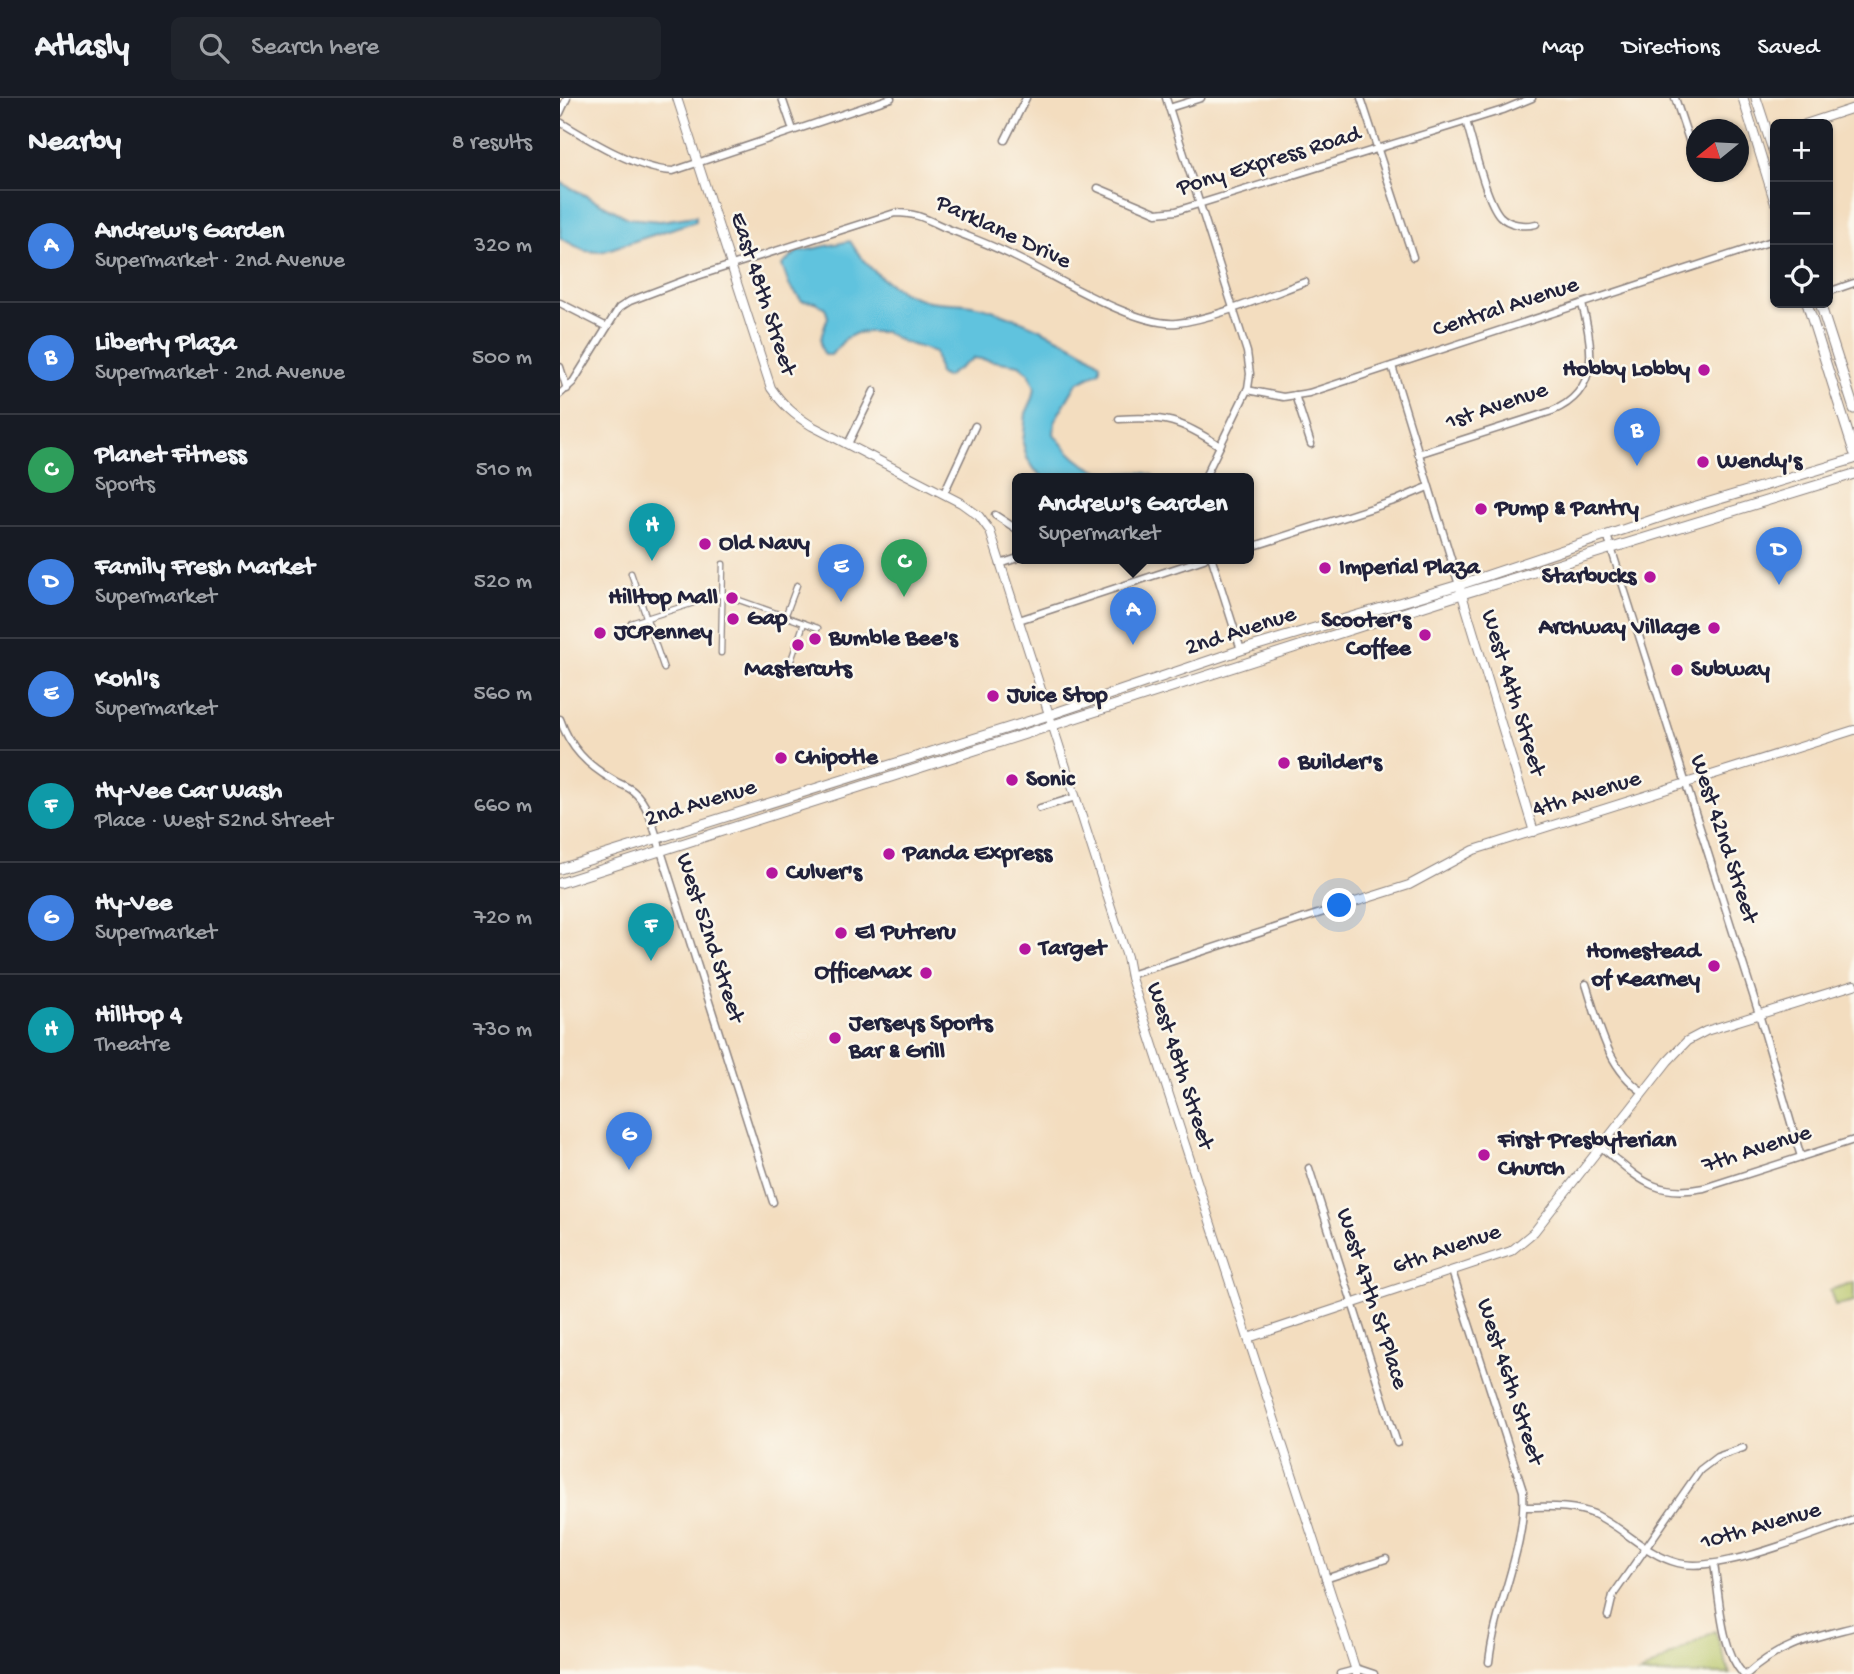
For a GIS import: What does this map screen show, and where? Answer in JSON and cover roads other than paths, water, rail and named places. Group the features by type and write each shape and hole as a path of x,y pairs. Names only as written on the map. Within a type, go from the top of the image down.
{"main road":[{"path":"1743,98 1770,186"},
{"path":"1756,98 1770,130"},
{"path":"1809,308 1854,452"},
{"path":"1822,308 1854,409"},
{"name":"2nd Avenue","path":"560,883 1053,725 1460,590 1607,535 1854,459"},
{"name":"2nd Avenue","path":"560,869 1049,715 1241,650 1610,547 1854,474"}],"street":[{"path":"560,113 567,98"},
{"name":"East 48th Street","path":"677,98 771,388 791,414 944,493"},
{"path":"782,98 793,130"},
{"path":"560,122 634,163 656,171 673,171 891,98"},
{"path":"1005,140 1026,98"},
{"path":"1166,98 1247,352 1250,374 1247,390 1207,473"},
{"path":"1170,108 1201,98"},
{"path":"1361,98 1413,257"},
{"name":"Pony Express Road","path":"1098,188 1157,213 1199,205 1532,98"},
{"path":"1675,98 1686,131"},
{"path":"1820,119 1854,108"},
{"path":"1466,121 1489,194 1500,216 1512,223 1527,226 1536,224"},
{"path":"1756,140 1770,136"},
{"name":"Parklane Drive","path":"560,394 567,389 619,308 630,301 733,264 895,213 921,215 1145,319 1178,323 1305,282"},
{"name":"Central Avenue","path":"1247,390 1272,396 1309,393 1770,242"},
{"path":"1833,290 1854,283"},
{"path":"560,303 607,327"},
{"name":"1st Avenue","path":"1418,454 1552,411 1570,400 1584,382 1591,357 1591,340 1581,304"},
{"path":"560,366 567,389"},
{"name":"West 44th Street","path":"1392,366 1534,832"},
{"path":"848,444 874,391"},
{"path":"1295,395 1311,444"},
{"path":"1119,419 1152,417 1174,420 1220,446"},
{"path":"944,493 975,426"},
{"path":"1254,546 1397,500 1428,487"},
{"name":"West 48th Street","path":"944,493 978,516 990,531 1127,957 1130,975 1356,1672"},
{"path":"995,515 1012,527"},
{"name":"West 42nd Street","path":"1607,535 1759,1014 1801,1157"},
{"path":"1000,564 1012,560"},
{"path":"721,653 723,564"},
{"path":"1019,620 1189,564"},
{"path":"1214,564 1241,650"},
{"path":"631,573 664,669"},
{"path":"785,617 797,585"},
{"path":"631,623 722,594 818,628"},
{"path":"788,669 804,623"},
{"name":"West 52nd Street","path":"560,719 572,746 581,758 598,772 632,791 642,802 657,838 773,1202"},
{"name":"4th Avenue","path":"1336,908 1409,885 1474,850 1854,730"},
{"path":"1040,808 1076,797"},
{"path":"1130,975 1336,908"},
{"path":"1586,984 1607,1049 1617,1068 1631,1084 1643,1092"},
{"name":"6th Avenue","path":"1248,1338 1511,1251 1534,1232 1643,1092 1687,1041 1706,1031 1854,985"},
{"name":"7th Avenue","path":"1601,1147 1650,1185 1670,1192 1704,1188 1854,1140"},
{"name":"West 47th St Place","path":"1309,1168 1397,1443"},
{"name":"West 46th Street","path":"1451,1271 1520,1478 1524,1507"},
{"path":"1608,1616 1613,1595 1700,1470 1717,1457 1743,1448"},
{"path":"1489,1662 1491,1641 1523,1521 1524,1507"},
{"name":"10th Avenue","path":"1524,1507 1565,1508 1592,1513 1646,1547 1676,1563 1689,1565 1714,1564 1854,1520"},
{"path":"1325,1579 1386,1559"},
{"path":"1714,1564 1729,1650 1736,1666 1745,1674 1774,1652 1854,1627"},
{"path":"1340,1674 1368,1670 1374,1674"}],"water":[{"path":"560,182 628,218 660,221 696,216 696,221 601,252 585,251 560,238"},
{"path":"850,241 881,278 902,291 924,300 985,308 1058,338 1089,355 1100,363 1100,371 1077,383 1055,420 1054,434 1083,463 1111,473 1039,473 1035,470 1027,458 1023,443 1026,413 1035,387 1029,373 1019,365 974,358 946,377 939,374 935,352 903,342 885,332 857,333 846,338 831,355 825,355 821,341 828,317 825,308 815,302 802,301 789,285 782,265 797,252"}],"place":[{"name":"Hobby Lobby","path":"1704,370"},
{"name":"Wendy's","path":"1703,462"},
{"name":"Liberty Plaza","path":"1637,466"},
{"name":"Pump & Pantry","path":"1481,509"},
{"name":"Old Navy","path":"705,544"},
{"name":"Hilltop 4","path":"652,561"},
{"name":"Imperial Plaza","path":"1325,568"},
{"name":"Starbucks","path":"1650,577"},
{"name":"Family Fresh Market","path":"1779,585"},
{"name":"Planet Fitness","path":"904,597"},
{"name":"Hilltop Mall","path":"732,598"},
{"name":"Kohl's","path":"841,602"},
{"name":"Gap","path":"733,619"},
{"name":"Archway Village","path":"1714,628"},
{"name":"JCPenney","path":"600,633"},
{"name":"Scooter's Coffee","path":"1425,635"},
{"name":"Bumble Bee's","path":"815,639"},
{"name":"Mastercuts","path":"798,645"},
{"name":"Andrew's Garden","path":"1133,645"},
{"name":"Subway","path":"1677,670"},
{"name":"Juice Stop","path":"993,696"},
{"name":"Chipotle","path":"781,758"},
{"name":"Builder's","path":"1284,763"},
{"name":"Sonic","path":"1012,780"},
{"name":"Panda Express","path":"889,854"},
{"name":"Culver's","path":"772,873"},
{"name":"El Putreru","path":"841,933"},
{"name":"Target","path":"1025,949"},
{"name":"Hy-Vee Car Wash","path":"651,961"},
{"name":"Homestead of Kearney","path":"1714,966"},
{"name":"OfficeMax","path":"926,973"},
{"name":"Jerseys Sports Bar & Grill","path":"835,1038"},
{"name":"First Presbyterian Church","path":"1484,1155"},
{"name":"Hy-Vee","path":"629,1170"}]}
